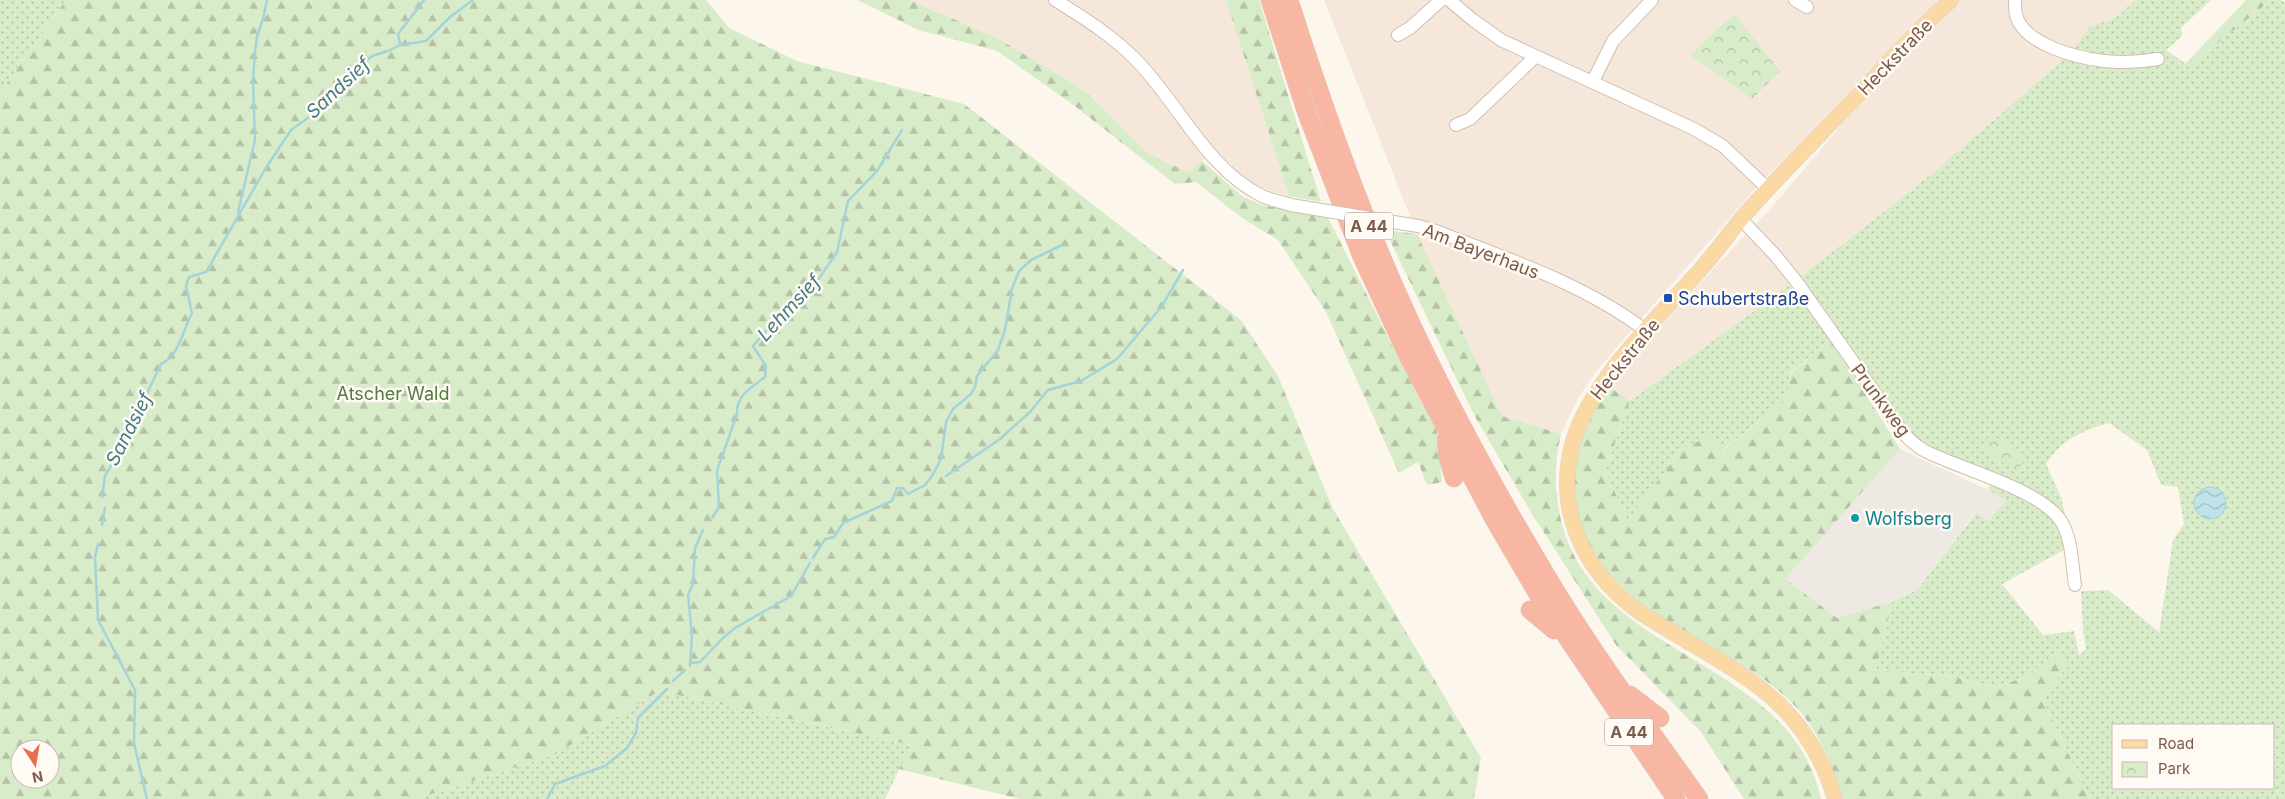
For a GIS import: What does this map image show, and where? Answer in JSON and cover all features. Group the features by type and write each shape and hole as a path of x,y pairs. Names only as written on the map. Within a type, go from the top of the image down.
{"highway":[{"name":"A 44","path":"1270,0 1307,114 1362,257 1445,426 1495,521 1570,644 1676,799"},
{"name":"A 44","path":"1289,0 1328,120 1378,249 1460,419 1556,591 1619,688 1699,799"},
{"path":"1445,426 1448,458 1454,478"},
{"path":"1530,610 1570,644"},
{"path":"1619,688 1660,718"}],"main road":[{"name":"Heckstraße","path":"1835,799 1819,758 1806,734 1786,709 1734,668 1630,605 1606,582 1588,560 1576,534 1568,501 1567,479 1570,454 1576,431 1588,405 1603,383 1646,331 1768,189 1950,0"}],"street":[{"name":"Am Bayerhaus","path":"1055,0 1102,29 1137,60 1169,97 1215,160 1246,187 1264,197 1292,205 1418,226 1436,231 1546,275 1622,314 1646,331"},
{"path":"1398,35 1410,28 1441,0"},
{"path":"1449,0 1501,40 1694,129 1722,146 1768,189"},
{"path":"1593,82 1613,40 1652,0"},
{"path":"1796,0 1807,7"},
{"path":"2015,0 2016,16 2022,27 2035,38 2062,52 2104,61 2141,62 2158,59"},
{"path":"1456,125 1470,118 1535,56"},
{"name":"Prunkweg","path":"1741,219 1796,280 1904,434 1923,450 2031,497 2050,510 2061,521 2067,532 2075,585"}],"shaded area":[{"path":"909,0 1226,0 1289,196 1267,190 1248,181 1216,150 1190,172 1164,162 1143,149 1090,96 1073,83 995,37"},
{"path":"1324,0 1938,0 1757,187 1640,320 1595,373 1578,398 1561,434 1502,416 1417,234"},
{"path":"1959,0 2136,0 2115,18 2089,27 2072,52 1933,173 1790,285 1630,401 1608,386 1650,337 1779,199 1842,124"},
{"path":"1900,449 1988,490 2006,501 1989,521 1975,513 1917,590 1892,602 1837,618 1784,579"}],"green space":[{"path":"0,0 66,0 0,93"},
{"name":"Atscher Wald","path":"66,0 706,0 729,28 797,61 964,104 1241,320 1278,376 1333,509 1481,758 1474,799 1020,799 899,769 911,745 659,691 554,755 416,799 0,799 0,93"},
{"path":"857,0 909,0 995,37 1073,83 1090,96 1143,149 1164,162 1190,172 1202,161 1242,196 1262,205 1328,218 1419,398 1437,429 1442,482 1427,485 1418,462 1399,473 1326,312 1278,240 1242,218 1196,182 1175,184 1072,104 997,51 919,30"},
{"path":"1226,0 1259,0 1321,202 1289,196"},
{"path":"2136,0 2211,0 2181,28 2182,36 2166,50 2189,66 2271,0 2281,0 2285,3 2285,799 2090,799 2041,696 2068,666 2059,650 2028,676 1997,687 1949,676 1876,670 1892,602 1917,590 1976,513 1989,521 2006,501 1988,490 1993,474 1924,446 1911,435 1798,279 1933,173 2072,52 2089,27 2115,18","holes":["2109,423 2147,450 2161,485 2178,487 2184,524 2173,540 2159,632 2108,590 2081,591 2086,649 2079,655 2074,631 2043,635 2002,584 2064,550 2060,530 2053,518 2065,513 2061,497 2046,464 2059,448 2073,437"]},
{"path":"2246,0 2271,0 2189,66 2185,64"},
{"path":"1735,15 1780,71 1752,99 1690,55 1727,20"},
{"path":"1385,230 1417,234 1502,416 1561,434 1556,466 1557,498 1561,520 1580,566 1611,602 1649,632 1734,685 1772,715 1803,752 1821,799 1744,799 1701,732 1616,645 1529,509 1474,415"},
{"path":"1790,285 1831,339 1790,373 1786,400 1722,450 1680,451 1627,522 1605,470 1630,401"},
{"path":"1831,339 1900,449 1785,579 1837,618 1892,602 1876,670 1949,676 1997,687 2028,676 2059,650 2068,666 2041,696 2090,799 1842,799 1822,746 1808,721 1789,700 1731,658 1638,601 1612,577 1591,549 1577,514 1573,479 1578,447 1584,431 1590,416 1608,386 1630,401 1605,470 1628,521 1680,451 1708,436 1723,450 1786,400 1790,374"},
{"path":"1991,435 2028,456 2017,470 1978,449"},
{"path":"659,691 911,745 885,799 416,799 554,755"}],"water":[{"path":"2210,487 2216,488 2221,492 2225,497 2225,509 2221,514 2216,518 2210,519 2204,518 2199,514 2195,509 2194,503 2195,497 2199,492 2204,488"}],"waterway":[{"name":"Sandsief","path":"238,212 255,140 253,81 255,52 267,0"},
{"path":"400,44 398,34 424,0"},
{"name":"Sandsief","path":"102,497 105,476 115,459 125,428 132,415 142,404 161,364 176,349 192,313 186,286 189,277 206,272 264,171 291,130 319,110 355,71 372,56 400,45 426,41 450,17 473,0"},
{"name":"Lehmsief","path":"712,518 719,507 717,471 737,414 737,407 746,392 765,377 766,366 753,346 773,323 811,290 837,252 848,201 877,171 902,130"},
{"name":"Lehmsief","path":"813,558 825,539 834,537 843,523 892,501 897,488 903,488 908,494 925,485 941,459 946,422 953,409 971,394 975,387 977,376 998,350 1005,330 1012,289 1019,271 1031,260 1062,245"},
{"path":"946,476 1000,439 1030,412 1048,390 1081,381 1117,359 1162,306 1183,270"},
{"name":"Lehmsief","path":"102,525 105,508"},
{"name":"Lehmsief","path":"690,666 692,636 688,595 693,584 695,548 703,530"},
{"name":"Lehmsief","path":"98,544 95,557 98,620 135,690 134,743 147,799"},
{"name":"Lehmsief","path":"691,663 700,662 735,628 791,596 810,563"},
{"name":"Lehmsief","path":"673,681 685,670"},
{"name":"Lehmsief","path":"547,799 555,784 605,766 627,748 636,733 638,718 667,689"}],"place":[{"name":"Schubertstraße","path":"1668,298"},
{"name":"Wolfsberg","path":"1855,518"}]}
